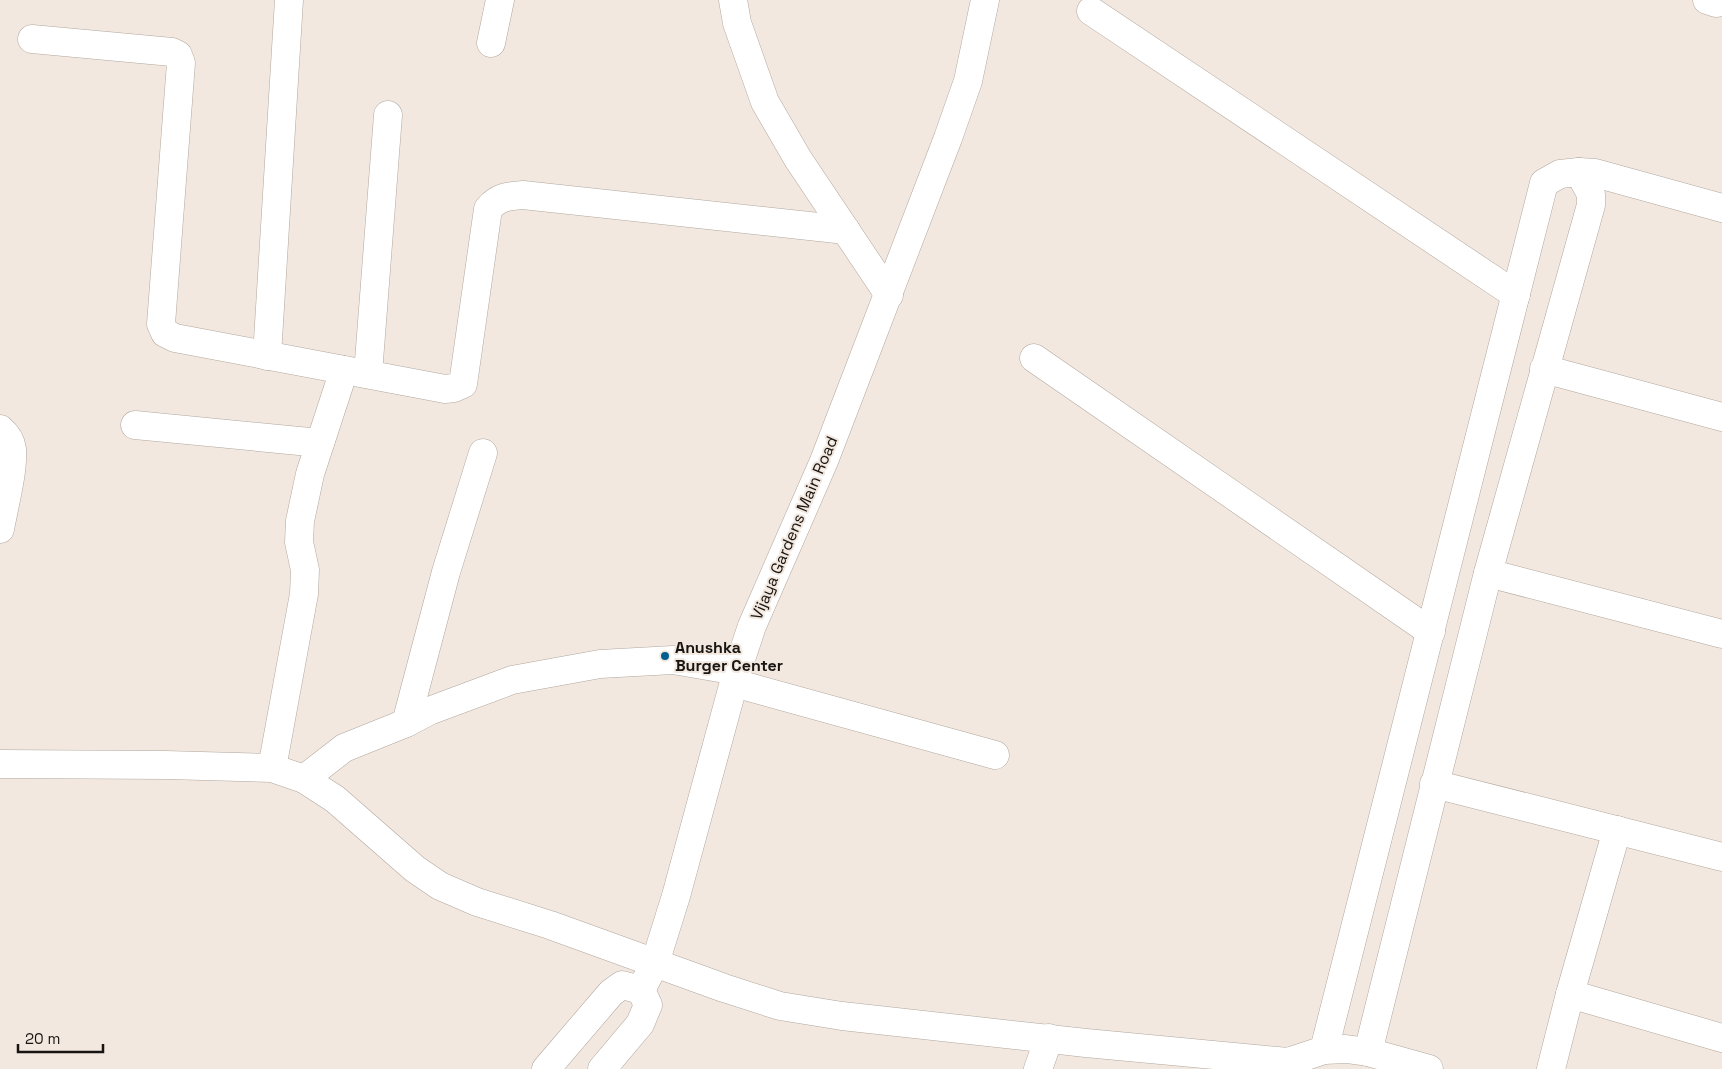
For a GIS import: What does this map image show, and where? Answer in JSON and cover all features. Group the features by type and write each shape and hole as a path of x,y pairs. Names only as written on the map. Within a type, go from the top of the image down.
{"street":[{"path":"267,356 289,0"},
{"path":"491,43 500,0"},
{"path":"733,0 737,23 765,102 798,159 889,295"},
{"name":"Vijaya Gardens Main Road","path":"641,990 655,963 676,896 735,677 752,626 824,462 948,138 968,81 985,0"},
{"path":"1091,11 1516,295"},
{"path":"32,40 172,52 178,55 181,63 161,324 165,332 175,338 445,389 454,388 463,384 488,209 495,201 506,196 523,195 846,230"},
{"path":"272,768 304,594 305,570 300,542 300,521 310,474 320,443 356,372 388,115"},
{"path":"1368,1052 1488,573 1591,206 1591,194 1579,172"},
{"path":"1324,1050 1544,183 1560,174 1595,172 1722,208"},
{"path":"1034,358 1430,632"},
{"path":"1544,369 1722,417"},
{"path":"135,425 320,443"},
{"path":"0,428 8,436 12,448 10,476 0,528"},
{"path":"406,723 446,572 483,453"},
{"path":"1488,573 1722,634"},
{"path":"304,779 344,748 406,723 429,711 512,680 600,664 673,660 995,754"},
{"path":"0,764 272,768 304,779 335,799 415,870 440,886 477,902 550,925 780,1006 842,1016 1290,1065 1324,1050 1346,1049 1368,1052 1428,1069"},
{"path":"1434,784 1722,857"},
{"path":"1551,1069 1616,830"},
{"path":"546,1069 611,993 622,984 641,990 648,1005 640,1024 602,1069"},
{"path":"1570,994 1722,1038"},
{"path":"1038,1069 1048,1038"}],"place":[{"name":"Anushka Burger Center","path":"665,656"}]}
